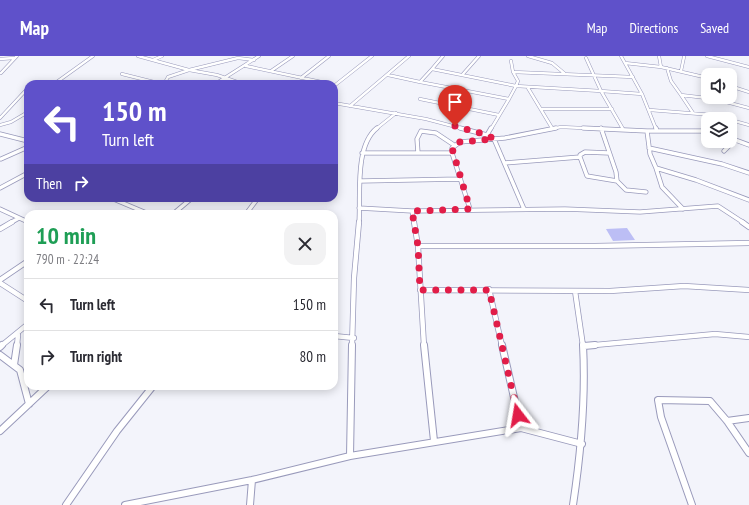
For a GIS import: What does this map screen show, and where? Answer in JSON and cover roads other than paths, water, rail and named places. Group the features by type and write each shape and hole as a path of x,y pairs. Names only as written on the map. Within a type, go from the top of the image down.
{"street":[{"path":"0,74 17,56"},
{"path":"60,80 93,56"},
{"path":"138,56 232,80"},
{"path":"153,60 162,56"},
{"path":"222,80 246,66 259,56"},
{"path":"271,71 293,56"},
{"path":"301,78 329,56"},
{"path":"338,83 372,56"},
{"path":"350,106 409,56"},
{"path":"420,82 443,56"},
{"path":"462,74 479,56"},
{"path":"528,56 552,63 564,73"},
{"path":"621,56 650,110 657,131"},
{"path":"659,56 661,67"},
{"path":"707,56 749,67"},
{"path":"680,71 684,57"},
{"path":"0,59 14,58"},
{"path":"166,80 168,77 189,70 238,58 254,60"},
{"path":"586,58 601,91 622,129"},
{"path":"487,135 518,82 512,72 511,61"},
{"path":"625,63 667,68 701,76"},
{"path":"246,66 311,80"},
{"path":"667,68 671,81 692,113"},
{"path":"432,69 528,88 642,94"},
{"path":"512,72 633,77"},
{"path":"122,74 147,80"},
{"path":"388,75 509,99"},
{"path":"528,88 552,128"},
{"path":"737,88 749,92"},
{"path":"0,118 24,92"},
{"path":"681,95 715,99 749,108"},
{"path":"420,99 499,115"},
{"path":"340,105 396,114 487,135 494,139 524,209"},
{"path":"541,110 612,110"},
{"path":"650,110 724,117 749,125"},
{"path":"0,125 24,114"},
{"path":"350,456 354,338 354,278 362,153 368,138 373,131 396,114"},
{"path":"470,209 452,153 454,146 460,142 522,136 552,128 701,131"},
{"path":"601,128 608,154 616,172 617,181"},
{"path":"418,153 417,139 421,131 436,133 454,146"},
{"path":"647,131 649,148 662,187 683,209"},
{"path":"0,134 24,140"},
{"path":"737,141 749,145"},
{"path":"649,148 722,164 749,173"},
{"path":"724,151 727,148"},
{"path":"1,159 24,149"},
{"path":"580,157 580,154 585,152 608,154"},
{"path":"362,153 452,153"},
{"path":"504,163 580,157"},
{"path":"580,157 587,176 617,181 626,190 646,192"},
{"path":"656,168 696,180 749,200"},
{"path":"0,188 24,175"},
{"path":"361,181 460,178"},
{"path":"125,202 141,210"},
{"path":"178,210 187,202"},
{"path":"359,208 412,211 524,209 627,212 720,207 749,226"},
{"path":"0,209 24,220"},
{"path":"412,211 418,246 425,360 434,441"},
{"path":"0,230 19,218"},
{"path":"418,246 595,246 749,243"},
{"path":"0,280 24,264"},
{"path":"0,283 24,298"},
{"path":"420,290 610,291 684,286 749,290"},
{"path":"489,290 521,428"},
{"path":"573,505 582,444 586,389 581,317 575,290"},
{"path":"0,347 24,328"},
{"path":"14,365 18,333"},
{"path":"584,346 714,334 749,337"},
{"path":"338,336 354,338"},
{"path":"0,354 20,370 24,377"},
{"path":"27,390 29,404"},
{"path":"0,431 44,390"},
{"path":"66,505 117,431 150,390"},
{"path":"692,505 661,417 658,400 708,400 714,404 749,453"},
{"path":"727,421 749,418"},
{"path":"124,505 252,480 350,456 434,441 521,428 582,444"},
{"path":"250,505 252,480"}]}
